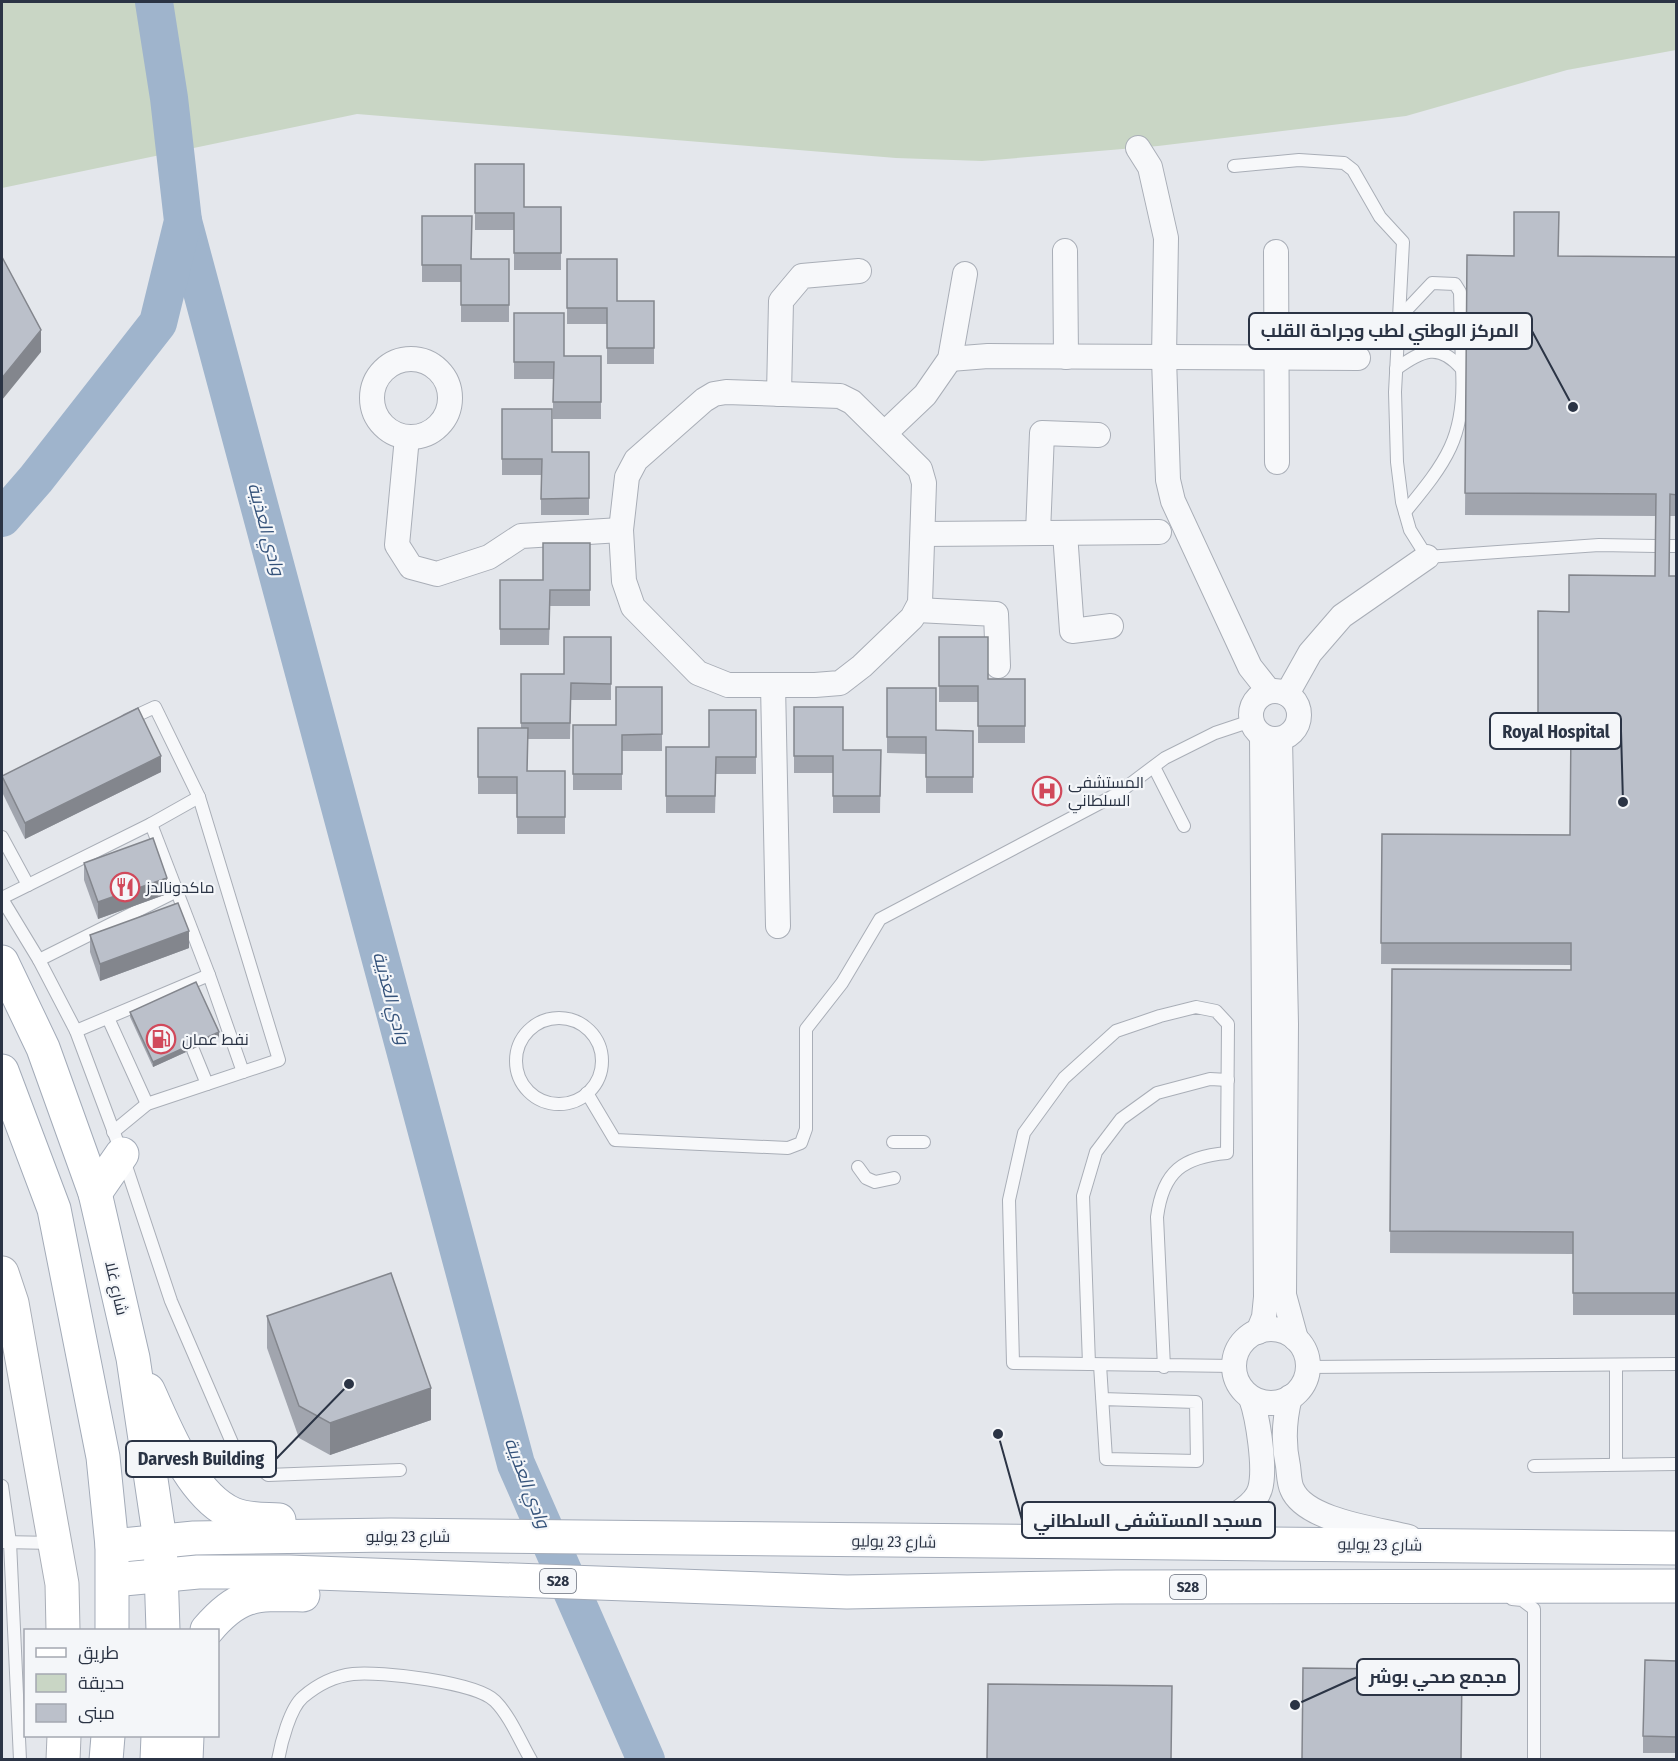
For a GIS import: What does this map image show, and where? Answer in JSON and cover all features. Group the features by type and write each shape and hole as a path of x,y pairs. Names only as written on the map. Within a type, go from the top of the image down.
{"main road":[{"name":"شارع غلا","path":"2,962 43,1048 95,1193 133,1358 160,1540 163,1629"},
{"path":"2,1071 54,1209 103,1457 112,1546 112,1629"},
{"path":"95,1193 117,1143"},
{"path":"2,1273 12,1303 62,1584 63,1629"},
{"path":"133,1358 187,1470 218,1506 234,1515 249,1518 402,1525 425,1536"},
{"name":"شارع 23 يوليو","path":"112,1546 160,1540 425,1536 1677,1548"},
{"name":"S28","path":"113,1580 198,1572 278,1572 416,1575 848,1592 1116,1587 1677,1586"},
{"path":"208,1629 226,1608 259,1594 364,1596 416,1575"},
{"path":"63,1760 64,1737"},
{"path":"106,1760 108,1737"},
{"path":"157,1760 158,1737"},
{"path":"186,1760 187,1737"}],"street":[{"path":"1138,147 1150,167 1166,238 1164,358 1168,480 1173,501 1250,667 1278,693 1296,703 1299,717 1293,731 1264,732"},
{"path":"1065,251 1066,357"},
{"path":"1276,252 1277,462"},
{"path":"780,394 781,301 802,276 859,271"},
{"path":"885,433 925,395 950,359 965,274"},
{"path":"950,359 1358,358"},
{"path":"726,392 840,396 852,402 885,433 920,469 924,483 920,603 912,618 862,666 840,683 728,685 698,673 633,607 624,581 621,530 627,477 636,460 704,400 714,394 726,392"},
{"path":"1038,533 1042,433 1098,435"},
{"path":"407,437 397,544 411,567 437,574 489,557 521,536 621,530"},
{"path":"922,534 1159,532"},
{"path":"1065,533 1072,631 1112,626"},
{"path":"1427,557 1342,616 1278,693 1256,699 1252,706 1264,732 1286,1024 1284,1295 1296,1339 1306,1357 1308,1367 1306,1379 1290,1397 1285,1415 1286,1454 1292,1490 1307,1508 1331,1519 1437,1544"},
{"path":"916,610 996,614 998,666"},
{"path":"773,685 778,926"},
{"path":"1264,732 1266,1285 1264,1317 1258,1332 1241,1345 1233,1366 1242,1390 1251,1398 1271,1403 1290,1397"},
{"path":"1258,1332 1278,1330 1296,1339"},
{"path":"1089,1544 1223,1521 1252,1503 1260,1489 1260,1455 1257,1417 1251,1398"}],"lane":[{"path":"1234,166 1299,160 1344,163 1353,170 1380,217 1403,242 1396,369 1397,462 1410,530 1427,557 1599,545 1656,546"},
{"path":"1398,319 1432,283 1455,284 1460,292 1461,418 1452,447 1438,472 1405,512"},
{"path":"1396,369 1416,354 1435,351 1450,356 1462,369"},
{"path":"114,726 155,707 200,796 279,1060 147,1104 117,1143"},
{"path":"587,1094 615,1140 788,1148 801,1143 806,1129 806,1029 842,983 879,920 1107,799 1165,758 1215,733 1264,732"},
{"path":"1154,767 1184,826"},
{"path":"200,796 151,824 2,898 39,960 76,1031 171,1301 233,1445 268,1475 400,1470"},
{"path":"151,824 209,975 243,1072"},
{"path":"2,837 28,885"},
{"path":"39,960 177,891"},
{"path":"76,1031 171,997 209,975"},
{"path":"1164,1367 1158,1217 1160,1195 1170,1176 1182,1164 1203,1155 1227,1153 1228,1024 1216,1011 1196,1008 1160,1016 1116,1031 1064,1078 1024,1134 1009,1200 1012,1363 1164,1367 1233,1366"},
{"path":"108,1018 147,1104"},
{"path":"554,1019 574,1022 590,1032 598,1044 601,1071 596,1083 587,1094 575,1101 560,1104 546,1102 533,1096 523,1085 517,1072 516,1057 520,1043 528,1031 540,1023 554,1019"},
{"path":"182,1022 207,1084"},
{"path":"1102,1399 1196,1402 1197,1461 1106,1459 1102,1399 1095,1365 1083,1196 1096,1152 1121,1119 1157,1093 1202,1080 1228,1080"},
{"path":"893,1142 924,1142"},
{"path":"858,1167 866,1178 875,1182 894,1178"},
{"path":"1308,1367 1677,1364"},
{"path":"1616,1365 1616,1464"},
{"path":"1534,1466 1677,1464"},
{"path":"2,1486 20,1760"},
{"path":"6,1542 55,1544"},
{"path":"1379,1586 1522,1600 1534,1608 1534,1760"},
{"path":"278,1760 283,1734 301,1698 324,1683 353,1674 441,1681 477,1689 495,1701 531,1760"}],"green space":[{"path":"2,2 1676,2 1676,50 1567,70 1406,116 1158,146 982,161 896,158 357,114 2,188"}],"building":[{"path":"475,164 524,164 524,207 561,207 561,253 514,253 514,213 475,213"},
{"path":"1514,212 1559,212 1558,256 1677,257 1677,495 1670,494 1669,576 1677,576 1677,1293 1573,1293 1573,1232 1390,1231 1392,969 1571,970 1571,943 1381,943 1382,834 1570,835 1571,727 1538,727 1538,611 1569,612 1569,575 1655,576 1656,494 1465,493 1467,255 1514,256"},
{"path":"422,216 472,216 471,259 509,259 509,305 461,305 461,265 422,265"},
{"path":"2,257 41,330 2,378"},
{"path":"567,259 617,259 617,301 654,301 654,348 607,348 607,308 567,308"},
{"path":"514,313 564,313 564,356 601,356 601,402 553,402 554,362 514,362"},
{"path":"502,409 552,409 552,452 589,452 589,498 541,499 542,459 502,459"},
{"path":"543,543 590,543 590,590 550,590 549,629 500,629 500,580 543,580"},
{"path":"564,637 611,637 611,684 571,683 570,723 521,723 521,674 564,674"},
{"path":"939,637 988,637 988,679 1025,679 1025,726 978,726 978,686 939,686"},
{"path":"616,687 662,687 662,734 622,735 622,774 573,774 573,725 616,725"},
{"path":"887,688 936,688 936,730 973,731 973,777 926,777 926,737 887,737"},
{"path":"794,707 843,707 843,750 881,750 880,796 833,796 833,756 794,756"},
{"path":"138,708 161,756 25,823 2,776"},
{"path":"709,710 756,710 756,757 716,757 715,796 666,796 666,747 709,747"},
{"path":"478,728 528,728 527,771 565,771 565,817 517,817 517,777 478,777"},
{"path":"153,838 167,878 98,902 84,863"},
{"path":"178,903 189,931 100,964 90,935"},
{"path":"196,982 219,1032 153,1062 130,1012"},
{"path":"391,1273 431,1388 330,1423 299,1406 267,1316"},
{"path":"1645,1660 1677,1661 1677,1737 1643,1736"},
{"path":"1303,1668 1462,1670 1461,1760 1302,1760"},
{"path":"988,1684 1172,1686 1171,1760 987,1760"}],"waterway":[{"name":"وادي العذيبة","path":"2,518 36,479 158,323 183,221 169,98 154,2"},
{"name":"وادي العذيبة","path":"183,221 516,1464 646,1760"}],"place":[{"name":"المركز الوطني لطب وجراحة القلب","path":"1573,407"},
{"name":"المستشفى السلطاني","path":"1047,791"},
{"name":"Royal Hospital","path":"1623,802"},
{"name":"ماكدونالدز","path":"125,887"},
{"name":"نفط عمان","path":"161,1039"},
{"name":"Darvesh Building","path":"349,1384"},
{"name":"مسجد المستشفى السلطاني","path":"998,1434"},
{"name":"مجمع صحي بوشر","path":"1295,1705"}]}
